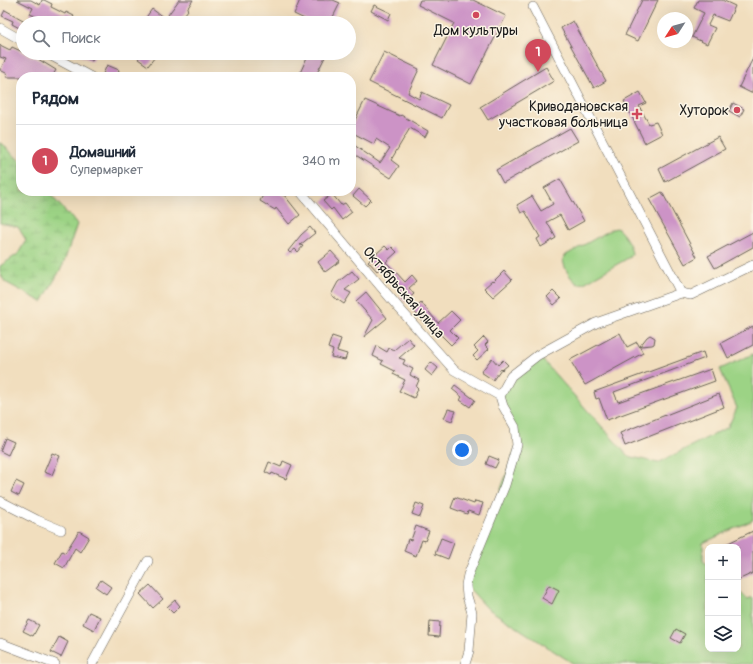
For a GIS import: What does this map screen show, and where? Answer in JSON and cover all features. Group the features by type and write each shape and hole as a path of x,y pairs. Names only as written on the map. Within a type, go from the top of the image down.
{"street":[{"path":"533,7 681,293"},
{"path":"0,28 16,37"},
{"path":"59,60 82,72"},
{"name":"Октябрьская улица","path":"304,196 398,307 454,370 500,396"},
{"path":"465,664 469,651 472,613 467,596 466,585 468,575 505,485 517,445 515,427 503,406 500,396 510,376 538,355 596,323 681,293 691,295 753,266"},
{"path":"0,501 37,520 62,530"},
{"path":"92,664 148,561"},
{"path":"0,642 55,664"}],"green space":[{"path":"0,142 16,157 16,196 52,196 77,224 63,265 42,302 5,282 0,273 0,266 18,254 26,240 18,227 0,223"},
{"path":"617,228 625,236 629,243 632,254 630,257 584,283 578,284 568,273 563,259 566,255 612,229"},
{"path":"753,354 753,520 703,543 703,561 705,563 705,652 741,652 741,593 748,599 753,597 753,664 574,664 487,608 466,585 517,445 500,396 511,376 538,355 628,456 658,463 728,427 737,408 720,369"}],"building":[{"path":"17,0 31,0 40,5 42,0 44,0 52,4 51,7 65,14 66,12 74,16 35,16 30,14 33,8"},
{"path":"179,0 193,0 183,16 168,15"},
{"path":"300,0 333,0 340,3 334,16 298,16 294,14"},
{"path":"420,0 473,0 506,16 471,84 433,65 454,23 418,5"},
{"path":"642,0 658,0 638,41 625,35"},
{"path":"698,0 722,0 735,6 728,21 713,15 708,25 715,28 707,44 693,37 704,13 694,8"},
{"path":"374,5 391,13 388,20 371,11"},
{"path":"152,9 162,16 147,16"},
{"path":"5,10 16,16 16,26 12,24 13,21 2,16"},
{"path":"573,21 606,81 594,88 561,28"},
{"path":"0,45 10,50 12,47 16,49 16,60 40,60 56,70 55,72 16,72 16,77 6,77 8,74 0,70 6,59 0,57"},
{"path":"384,52 419,69 408,93 419,99 422,92 449,105 442,118 369,82"},
{"path":"753,58 753,89 751,93 739,87"},
{"path":"139,60 153,60 148,66"},
{"path":"306,60 324,60 318,72 300,72"},
{"path":"107,65 119,70 118,72 104,72"},
{"path":"546,67 554,81 488,120 480,107"},
{"name":"Криводановская участковая больница","path":"640,92 646,103 639,106 649,124 656,122 662,134 645,143 624,101"},
{"path":"365,100 400,116 401,115 428,131 425,137 410,128 391,160 399,166 391,178 356,155 356,146 380,163 390,148 376,139 374,144 356,135 356,118"},
{"name":"Хуторок","path":"733,103 744,109 740,117 729,111"},
{"path":"570,128 578,141 503,183 496,170"},
{"path":"718,137 725,149 665,182 659,169"},
{"path":"560,179 584,221 568,230 560,215 547,222 556,238 541,247 537,239 540,237 525,211 521,213 517,205 532,196 541,211 553,204 544,188"},
{"path":"359,189 371,200 365,206 353,196 356,196 356,192"},
{"path":"662,192 697,257 685,264 649,199"},
{"path":"262,196 285,196 300,215 289,224 276,208 275,210 260,201"},
{"path":"329,196 334,196 341,205 345,203 352,212 342,220 333,208 331,210 323,201"},
{"path":"310,227 315,233 300,245 303,246 298,252 295,249 290,253 288,251 301,235"},
{"path":"753,232 753,247 715,268 708,256"},
{"path":"385,246 389,250 392,247 397,252 386,262 405,282 412,275 417,281 409,288 414,294 405,302 400,296 403,294 391,282 394,279 382,266 377,271 368,261"},
{"path":"331,251 340,261 325,272 318,262"},
{"path":"352,271 359,279 345,290 351,293 344,304 331,295 338,282"},
{"path":"504,271 512,280 493,297 484,288 492,281 493,282"},
{"path":"553,291 561,299 554,305 547,297"},
{"path":"366,292 387,318 364,337 373,320 356,301"},
{"path":"421,302 438,323 451,311 460,320 450,330 458,338 451,345 428,322 425,324 413,310"},
{"path":"753,326 753,345 728,358 721,343"},
{"path":"620,333 627,347 637,342 643,353 585,385 570,360"},
{"path":"650,335 655,338 654,344 640,346 647,337"},
{"path":"332,336 341,339 337,351 347,354 345,360 331,357 333,350 328,348"},
{"path":"484,337 488,342 485,345 489,349 477,360 473,356 478,351 474,347"},
{"path":"408,338 414,345 399,358 405,360 403,364 413,369 410,375 419,380 416,387 418,389 414,398 399,391 405,380 393,374 395,371 381,364 383,361 373,356 377,346 387,352 389,348 394,350"},
{"path":"703,352 705,358 614,392 618,402 711,369 715,381 607,420 599,398 596,399 594,392"},
{"path":"492,358 498,365 503,360 508,365 502,370 501,369 493,380 481,372"},
{"path":"431,362 438,368 432,376 425,370"},
{"path":"455,385 475,400 470,407 460,400 462,397 452,389"},
{"path":"719,394 724,407 625,446 620,433"},
{"path":"448,409 456,411 452,421 444,418"},
{"path":"5,438 14,442 8,455 0,451"},
{"path":"52,453 60,456 52,475 44,472"},
{"path":"489,456 499,460 495,468 486,464"},
{"path":"283,461 292,465 286,479 272,473 271,475 265,472 269,462 281,467"},
{"path":"16,481 24,485 19,496 11,492"},
{"path":"455,497 474,504 475,501 483,503 479,515 468,511 467,514 451,508"},
{"path":"416,503 424,506 420,517 412,514"},
{"path":"416,526 429,531 425,541 422,540 416,556 404,551 408,539 411,540"},
{"path":"79,531 89,537 80,552 75,548 64,568 55,563 62,551 65,553"},
{"path":"753,531 753,573 741,579 741,544 726,544"},
{"path":"441,538 454,543 448,559 435,554"},
{"path":"101,580 111,587 106,594 96,587"},
{"path":"150,585 163,599 153,608 140,594"},
{"path":"549,585 559,590 552,604 542,598"},
{"path":"175,600 180,606 173,613 167,607"},
{"path":"89,612 100,617 94,630 83,624"},
{"path":"29,620 39,625 33,636 23,631"},
{"path":"430,621 440,622 439,637 429,636"},
{"path":"676,629 685,634 680,643 671,638"},
{"path":"59,637 68,642 61,657 51,652"}],"place":[{"name":"Дом культуры","path":"476,15"},
{"name":"Домашний","path":"538,72"},
{"name":"Хуторок","path":"737,110"},
{"name":"Криводановская участковая больница","path":"637,114"}]}
